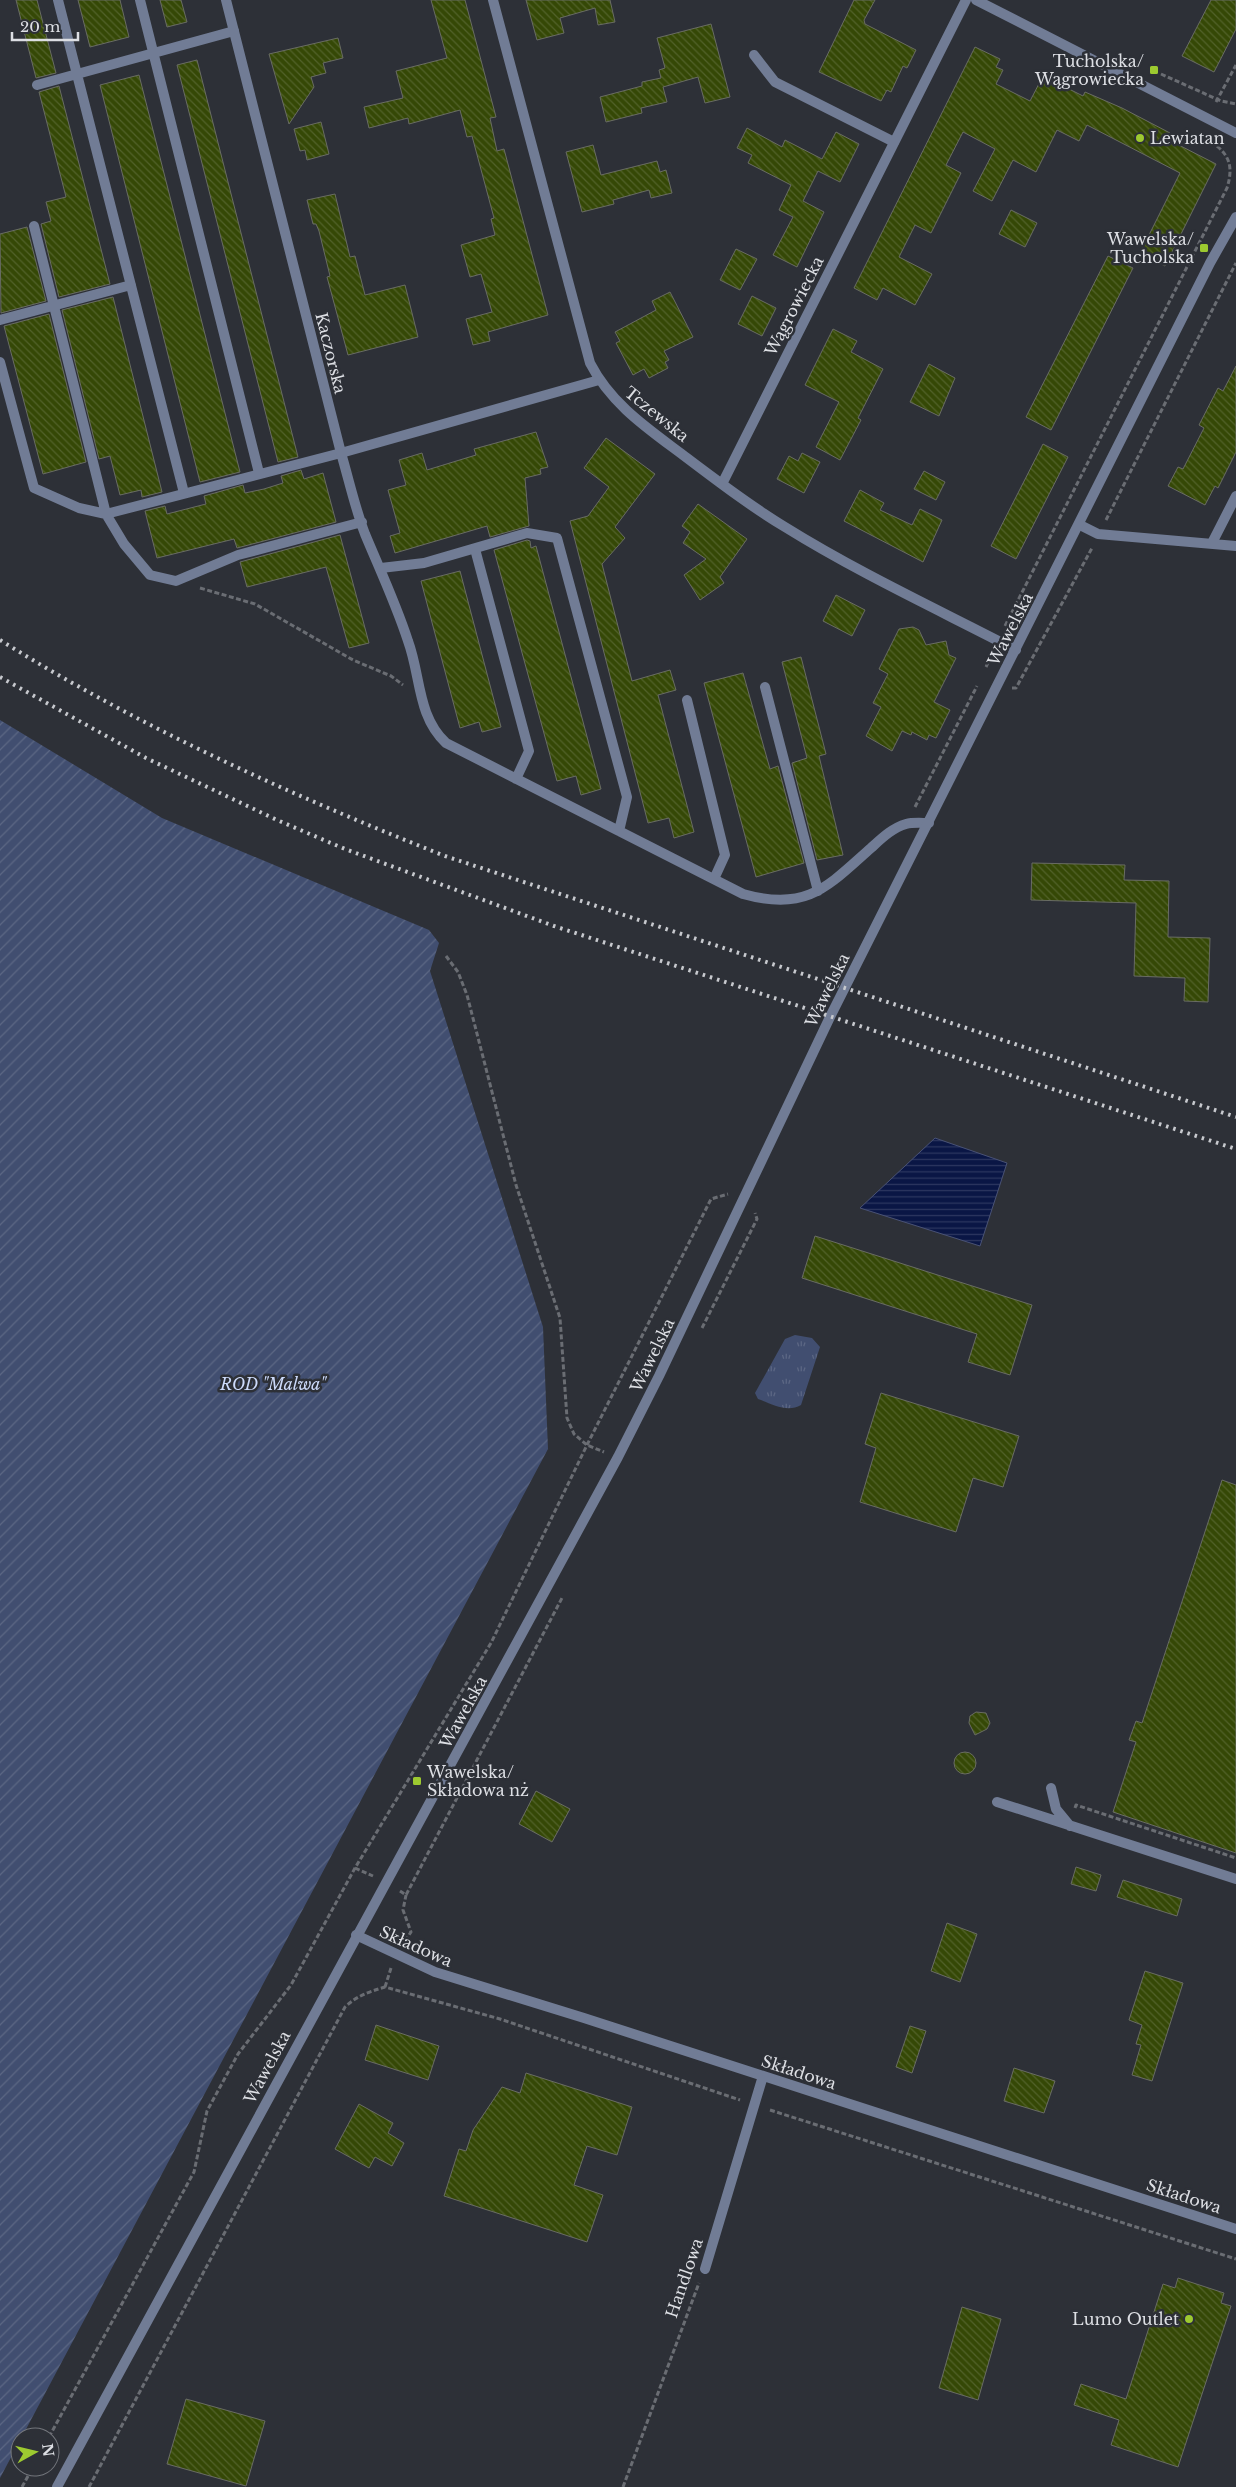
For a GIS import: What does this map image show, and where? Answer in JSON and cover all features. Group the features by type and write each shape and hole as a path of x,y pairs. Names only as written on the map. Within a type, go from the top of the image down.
{"street":[{"path":"58,0 184,492"},
{"path":"140,0 259,473"},
{"name":"Kaczorska","path":"226,0 341,453 362,522 409,644 426,716 434,732 446,743 743,894 764,900 784,900 818,892"},
{"name":"Tczewska","path":"493,0 584,344 590,363 599,380 628,414 722,484 784,527 834,556 1016,650"},
{"name":"Wągrowiecka","path":"722,484 966,0"},
{"path":"976,0 1236,133"},
{"path":"37,85 234,31"},
{"path":"754,55 775,82 894,142"},
{"name":"Wawelska","path":"57,2487 618,1457 834,1010 1210,263 1236,217"},
{"path":"34,226 106,514 124,544 150,575 176,581 238,555 362,522"},
{"path":"0,320 131,285"},
{"path":"0,362 34,488 79,508 106,514 184,492 341,453 599,380"},
{"path":"1212,543 1236,496"},
{"path":"1080,524 1098,534 1236,546"},
{"path":"380,568 424,564 527,533 557,538 627,797 619,831"},
{"path":"475,549 529,751 516,779"},
{"path":"765,687 818,892 833,883 887,834 907,824 929,823"},
{"path":"687,700 725,855 714,879"},
{"path":"1051,1788 1056,1809 1070,1826"},
{"path":"997,1802 1236,1879"},
{"name":"Składowa","path":"356,1935 435,1972 1236,2229"},
{"name":"Handlowa","path":"705,2269 763,2076"}],"path":[{"path":"984,673 998,640 1227,188 1231,175 1228,157 1220,147 1199,134 1236,65"},
{"path":"998,687 1016,688 1098,534 1236,263"},
{"path":"176,581 255,604 353,660 391,676 404,686"},
{"path":"446,956 458,972 467,995 516,1185 560,1318 567,1418 574,1434 587,1445 618,1457"},
{"path":"54,2427 194,2172 207,2111 238,2054 290,1985 355,1868 491,1643 587,1445 712,1199 749,1189"},
{"path":"1070,1826 1076,1805 1236,1858"},
{"path":"88,2487 345,2007 355,1998 368,1991 385,1987 500,2020 753,2105 1236,2259"},
{"name":"Handlowa","path":"623,2487 705,2269"}],"green space":[{"name":"ROD \"Malwa\"","path":"0,720 162,818 429,930 439,943 430,971 543,1327 548,1449 27,2427 10,2427 10,2459 0,2478"},
{"path":"795,1335 812,1338 820,1347 801,1405 785,1408 758,1399 755,1393 785,1339"}],"shaded area":[{"path":"935,1138 1007,1163 980,1246 860,1208"}],"building":[{"path":"16,0 37,0 56,73 36,78"},
{"path":"78,0 120,0 129,37 90,47"},
{"path":"160,0 181,0 187,22 167,27"},
{"path":"431,0 465,0 496,117 490,118 497,151 504,149 548,315 488,332 490,341 473,345 466,319 492,312 481,274 470,277 461,245 495,235 491,219 494,218 472,136 467,137 460,110 409,124 408,118 369,128 364,107 403,98 396,71 447,58"},
{"path":"526,0 610,0 615,22 598,25 595,8 560,18 564,33 537,40"},
{"path":"854,0 875,0 864,20 865,24 916,50 907,68 903,66 891,92 887,90 881,101 819,72"},
{"path":"1211,0 1236,0 1236,29 1214,72 1182,56"},
{"path":"711,24 730,97 705,103 698,77 663,87 667,102 641,108 642,113 606,122 600,97 642,86 642,82 661,78 659,70 665,68 657,38"},
{"path":"338,38 343,58 323,63 326,73 311,77 314,87 289,124 269,54"},
{"path":"975,47 1000,59 996,67 1003,70 996,84 1030,101 1043,76 1083,96 1085,92 1122,108 1170,133 1167,139 1216,164 1165,266 1140,253 1180,173 1087,125 1079,141 1057,130 1036,172 1013,160 992,201 973,191 995,149 963,132 946,165 961,173 931,233 915,225 899,257 932,274 915,305 883,288 877,300 854,288"},
{"path":"197,60 298,457 278,462 177,65"},
{"path":"139,75 240,472 200,482 100,85"},
{"path":"59,86 110,284 59,297 41,224 51,221 46,202 66,197 39,92"},
{"path":"321,122 329,154 307,160 305,150 300,151 294,129"},
{"path":"747,128 782,147 785,140 822,159 836,132 859,144 840,182 818,171 803,201 824,212 797,267 773,255 793,217 779,210 791,185 748,163 752,155 737,148"},
{"path":"593,145 601,175 657,161 660,172 666,170 672,193 651,198 649,190 613,200 614,204 582,212 566,152"},
{"path":"335,194 350,257 355,256 365,295 405,285 418,337 348,355 327,277 330,276 319,231 316,224 313,224 307,200"},
{"path":"1011,210 1037,223 1025,247 999,234"},
{"path":"27,227 46,301 1,313 0,234"},
{"path":"736,249 757,259 740,290 720,280"},
{"path":"1108,256 1133,268 1051,430 1026,417"},
{"path":"670,292 693,337 664,351 669,360 665,362 668,368 649,378 644,369 633,375 616,343 620,341 615,332 656,310 652,301"},
{"path":"752,296 776,308 762,336 738,324"},
{"path":"113,297 162,492 142,497 141,490 120,495 110,456 99,459 62,310"},
{"path":"49,314 86,462 43,474 4,326"},
{"path":"833,329 857,341 851,352 883,369 858,418 861,420 840,460 816,447 839,402 805,385"},
{"path":"929,364 955,378 939,416 910,402"},
{"path":"1236,366 1236,452 1218,488 1215,486 1205,505 1168,486 1178,467 1183,469 1204,428 1199,425 1218,388 1223,391"},
{"path":"536,432 548,467 540,469 541,474 525,478 529,526 490,537 487,526 395,553 390,536 400,533 388,490 406,485 399,460 422,453 427,470 476,455 474,449"},
{"path":"606,438 655,474 615,527 625,538 602,564 632,681 670,670 676,690 658,695 694,832 674,838 669,818 648,823 570,521 588,516 609,487 584,468"},
{"path":"1043,444 1068,457 1016,559 991,546"},
{"path":"802,453 820,462 804,493 777,479 789,456 798,461"},
{"path":"301,470 304,479 323,473 336,522 237,548 234,539 157,558 145,511 165,506 167,514 206,504 204,496 243,485 245,493 264,489 283,483 281,476"},
{"path":"924,471 945,482 936,500 914,489"},
{"path":"860,490 884,503 880,510 912,525 920,509 942,520 923,562 844,521"},
{"path":"698,504 747,539 720,577 724,583 700,600 684,575 706,559 683,543 690,532 682,526"},
{"path":"340,535 369,643 349,648 326,567 247,587 240,562"},
{"path":"527,540 530,541 531,548 536,546 601,789 581,795 576,776 557,781 494,550"},
{"path":"460,571 501,727 482,732 479,722 460,728 421,581"},
{"path":"836,595 865,610 852,636 823,621"},
{"path":"913,627 919,630 926,645 946,641 949,655 956,658 934,702 950,710 936,738 929,735 927,740 912,732 911,735 902,731 892,751 866,736 881,707 873,703 888,674 879,669 899,629"},
{"path":"801,657 826,754 819,756 843,855 817,860 792,763 807,758 782,662"},
{"path":"743,673 770,769 778,766 804,863 756,877 704,683"},
{"path":"1032,863 1125,865 1124,880 1169,881 1168,937 1210,938 1208,1002 1184,1001 1185,978 1134,976 1136,903 1031,900"},
{"path":"815,1236 1032,1305 1010,1375 968,1362 977,1334 802,1278"},
{"path":"881,1393 1019,1436 1003,1487 973,1478 956,1532 860,1502 876,1448 865,1444"},
{"path":"1222,1480 1236,1485 1236,1853 1113,1812 1136,1742 1129,1740 1136,1721 1142,1723"},
{"path":"976,1712 986,1713 990,1723 987,1729 975,1735 969,1723 970,1716"},
{"path":"965,1752 973,1755 976,1763 973,1771 965,1774 957,1771 954,1763 957,1755"},
{"path":"536,1791 570,1809 552,1842 519,1824"},
{"path":"1076,1867 1101,1875 1096,1891 1071,1884"},
{"path":"1123,1880 1182,1899 1177,1916 1117,1897"},
{"path":"947,1923 977,1934 960,1982 931,1971"},
{"path":"1145,1971 1183,1983 1152,2081 1132,2075 1141,2045 1136,2044 1142,2025 1129,2020"},
{"path":"376,2025 439,2046 428,2080 365,2060"},
{"path":"910,2026 926,2031 912,2073 896,2067"},
{"path":"1014,2068 1055,2081 1044,2113 1004,2101"},
{"path":"526,2073 632,2107 617,2155 587,2146 574,2185 603,2195 587,2242 444,2196 459,2149 466,2151 473,2130 502,2087 520,2093"},
{"path":"359,2104 393,2123 388,2133 404,2143 392,2166 375,2157 369,2168 335,2149"},
{"path":"1178,2278 1224,2293 1221,2303 1231,2306 1178,2467 1111,2445 1119,2420 1074,2405 1081,2384 1126,2399 1163,2284 1175,2288"},
{"path":"962,2307 1001,2319 978,2400 939,2388"},
{"path":"186,2399 265,2421 246,2486 167,2464"}],"railway":[{"path":"0,640 53,672 162,731 330,809 445,856 1236,1117"},
{"path":"0,677 146,758 277,820 345,849 554,926 1236,1149"}],"place":[{"name":"Tucholska/ Wągrowiecka","path":"1154,70"},
{"name":"Lewiatan","path":"1140,138"},
{"name":"Wawelska/ Tucholska","path":"1204,248"},
{"name":"Wawelska/ Składowa nż","path":"417,1781"},
{"name":"Lumo Outlet","path":"1189,2319"}]}
